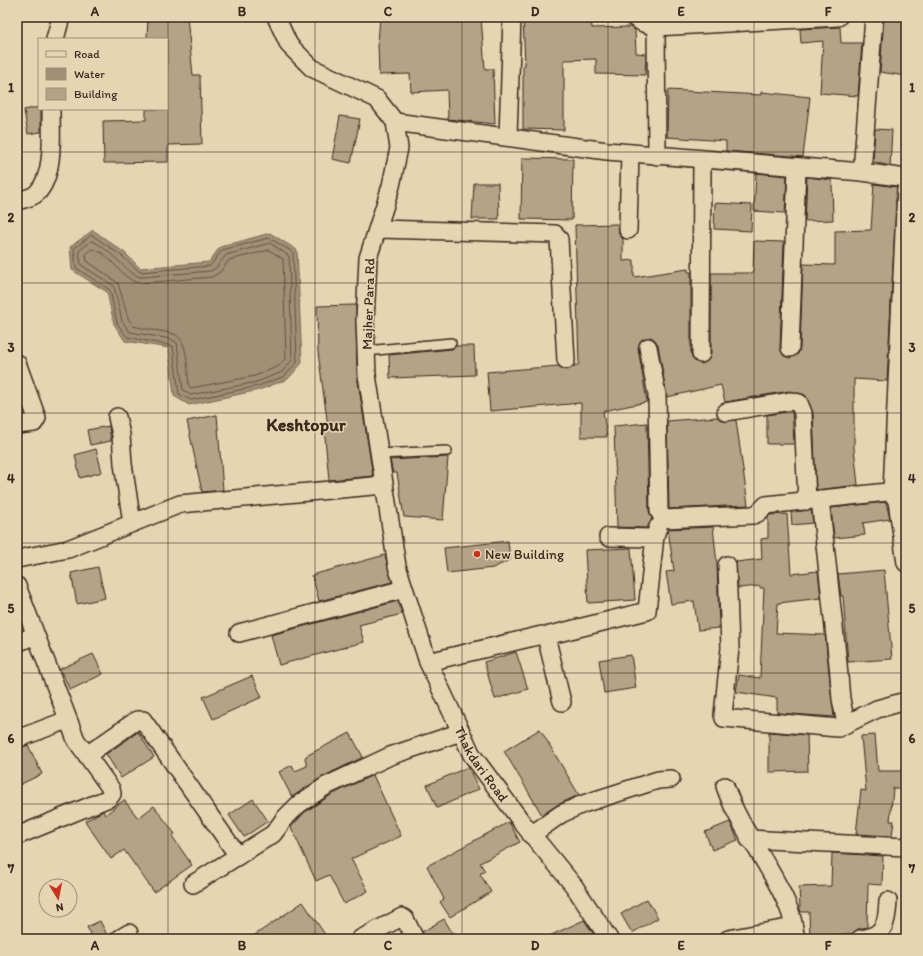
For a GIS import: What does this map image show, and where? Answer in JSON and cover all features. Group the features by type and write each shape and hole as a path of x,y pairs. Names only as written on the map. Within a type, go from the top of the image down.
{"street":[{"path":"54,38 61,17"},
{"name":"Majher Para Rd","path":"276,17 289,45 312,68 377,98 395,122 400,148 391,186 368,258 365,321 367,375 378,454 397,566"},
{"path":"508,136 512,17"},
{"path":"633,17 643,23 656,27 838,17"},
{"path":"862,172 874,17"},
{"path":"656,27 657,156"},
{"path":"17,201 36,194 47,177 50,163 51,110"},
{"path":"395,122 657,156 862,172 906,178"},
{"path":"628,230 630,153"},
{"path":"701,354 702,160"},
{"path":"790,348 797,168"},
{"path":"906,189 899,491 897,501 906,563"},
{"path":"378,229 555,234 559,239 566,360"},
{"path":"648,347 657,395 658,511 663,519 753,515 758,513 766,505 899,491"},
{"path":"17,363 37,418 34,423 17,425"},
{"path":"726,412 791,401 799,403 803,413 813,500 838,664 841,699 846,724"},
{"path":"117,417 121,435 123,464 132,523"},
{"path":"17,559 68,549 180,504 384,485"},
{"path":"428,662 538,635 546,636 647,611 655,536 658,532 660,515"},
{"path":"608,537 650,538 655,536"},
{"path":"727,565 730,648 724,718 838,728 877,709 906,701"},
{"name":"Thakdari Road","path":"397,566 428,662 472,755 531,835 574,886 609,939"},
{"path":"17,586 67,720 76,740 111,789 112,794 109,798 17,836"},
{"path":"239,633 404,589"},
{"path":"17,643 35,635"},
{"path":"546,636 562,702"},
{"path":"17,739 67,720"},
{"path":"87,755 137,720 143,720 238,856"},
{"path":"193,884 273,834 285,818 299,804 326,786 390,756 461,732"},
{"path":"531,835 561,814 583,804 658,780 671,779"},
{"path":"724,786 732,807 749,838 776,881 790,910 795,933 728,939"},
{"path":"749,838 906,847"},
{"path":"860,939 872,938 879,934 886,917 888,901"},
{"path":"360,939 402,917 405,919 415,939"}],"lane":[{"path":"366,351 451,343"},
{"path":"378,454 447,451"}],"water":[{"path":"93,230 125,253 140,268 209,262 220,247 270,233 297,250 302,363 288,379 259,390 189,405 174,396 169,348 125,341 114,324 107,292 72,270 70,247"}],"building":[{"path":"148,17 187,17 193,75 200,75 202,144 168,145 168,162 104,163 103,121 146,120 146,110 168,110 168,38 147,38"},
{"path":"380,17 481,17 485,69 493,69 495,124 448,119 447,90 411,92 410,74 379,75 378,43"},
{"path":"523,17 591,17 592,28 631,27 635,30 636,53 646,54 645,75 596,74 596,59 564,60 564,130 523,129 523,66 525,66"},
{"path":"884,17 906,18 906,76 880,72"},
{"path":"840,27 841,43 862,43 858,96 820,93 823,41 801,43 800,29"},
{"path":"668,90 761,95 761,92 810,97 803,157 726,151 726,141 667,137"},
{"path":"38,107 38,110 41,110 41,132 28,134 24,110"},
{"path":"340,116 360,119 351,163 332,159"},
{"path":"875,129 892,130 890,166 873,162"},
{"path":"522,158 573,159 572,220 521,219"},
{"path":"756,173 787,176 785,213 754,211"},
{"path":"807,177 832,180 833,220 805,221"},
{"path":"474,183 498,183 499,219 472,219"},
{"path":"874,184 897,187 887,381 854,379 854,448 858,485 816,490 813,413 805,395 789,391 725,402 721,385 667,397 658,345 651,337 641,340 638,348 647,402 603,411 607,437 581,437 581,403 490,411 487,372 558,366 567,370 579,364 575,225 618,224 619,234 623,239 623,261 634,260 634,277 688,269 688,272 691,272 691,354 693,359 701,364 706,362 711,354 711,273 753,273 754,241 784,242 780,348 784,356 790,358 798,354 800,348 803,264 835,265 835,231 871,230"},
{"path":"715,203 752,205 751,231 714,229"},
{"path":"356,305 357,375 373,476 329,480 324,427 328,427 318,352 317,306"},
{"path":"456,346 474,346 475,375 390,378 389,355 452,349"},
{"path":"792,411 794,444 767,444 767,415"},
{"path":"217,415 223,490 202,492 187,421"},
{"path":"717,417 723,421 736,420 748,505 669,509 667,421"},
{"path":"647,423 649,511 652,519 647,528 617,527 614,426"},
{"path":"109,426 111,441 90,445 87,430"},
{"path":"96,449 102,472 80,478 75,455"},
{"path":"448,457 443,520 404,517 397,473 393,473 390,460"},
{"path":"886,502 890,519 863,523 865,535 834,538 831,508"},
{"path":"811,510 813,523 792,525 791,512"},
{"path":"787,514 791,574 818,571 821,598 778,603 776,633 825,635 834,717 777,713 777,698 736,692 739,675 760,678 764,588 760,588 760,586 738,588 736,562 762,559 761,539 768,538 768,517 770,515"},
{"path":"713,527 717,564 719,628 698,630 694,601 671,604 666,572 674,571 668,529"},
{"name":"New Building","path":"508,541 510,560 493,568 447,573 444,548"},
{"path":"631,548 635,600 588,603 585,550"},
{"path":"385,555 392,582 319,601 312,575"},
{"path":"98,567 105,598 77,604 71,573"},
{"path":"884,570 892,659 848,662 843,596 841,596 838,574"},
{"path":"398,601 402,614 359,625 364,642 279,665 271,635"},
{"path":"516,652 528,689 495,699 484,662"},
{"path":"93,654 103,674 70,690 60,669"},
{"path":"631,655 636,688 604,693 599,660"},
{"path":"252,676 262,697 213,719 203,697"},
{"path":"540,729 579,795 557,805 542,815 504,751"},
{"path":"138,732 154,757 121,778 106,754"},
{"path":"769,732 807,735 808,771 769,772"},
{"path":"350,733 363,757 322,777 292,797 279,772 292,765 295,771 307,766 306,756"},
{"path":"875,735 878,771 906,771 906,788 893,788 890,821 894,821 892,836 856,834 861,790 866,791 861,736"},
{"path":"28,745 42,774 17,786 17,749"},
{"path":"468,767 479,789 437,808 427,785"},
{"path":"373,775 401,836 351,859 368,891 344,904 329,875 316,881 291,827 305,812 331,795"},
{"path":"253,799 268,821 244,837 229,815"},
{"path":"124,800 138,818 154,806 175,834 172,836 192,865 154,892 124,850 111,859 85,821 103,811 105,815"},
{"path":"509,822 520,842 480,863 485,871 480,874 491,892 450,917 440,902 444,899 427,866"},
{"path":"730,822 738,840 712,850 705,832"},
{"path":"832,853 883,856 882,885 868,884 867,927 858,929 852,934 810,937 809,912 801,912 799,887 831,886"},
{"path":"647,899 658,918 632,933 621,914"},
{"path":"303,902 328,939 249,939"},
{"path":"444,919 456,939 425,939 422,932"},
{"path":"584,920 597,939 543,939"},
{"path":"100,921 109,939 93,939 87,927"}],"place":[{"name":"New Building","path":"477,554"}],"district":[{"name":"Keshtopur","path":"306,425"}]}
